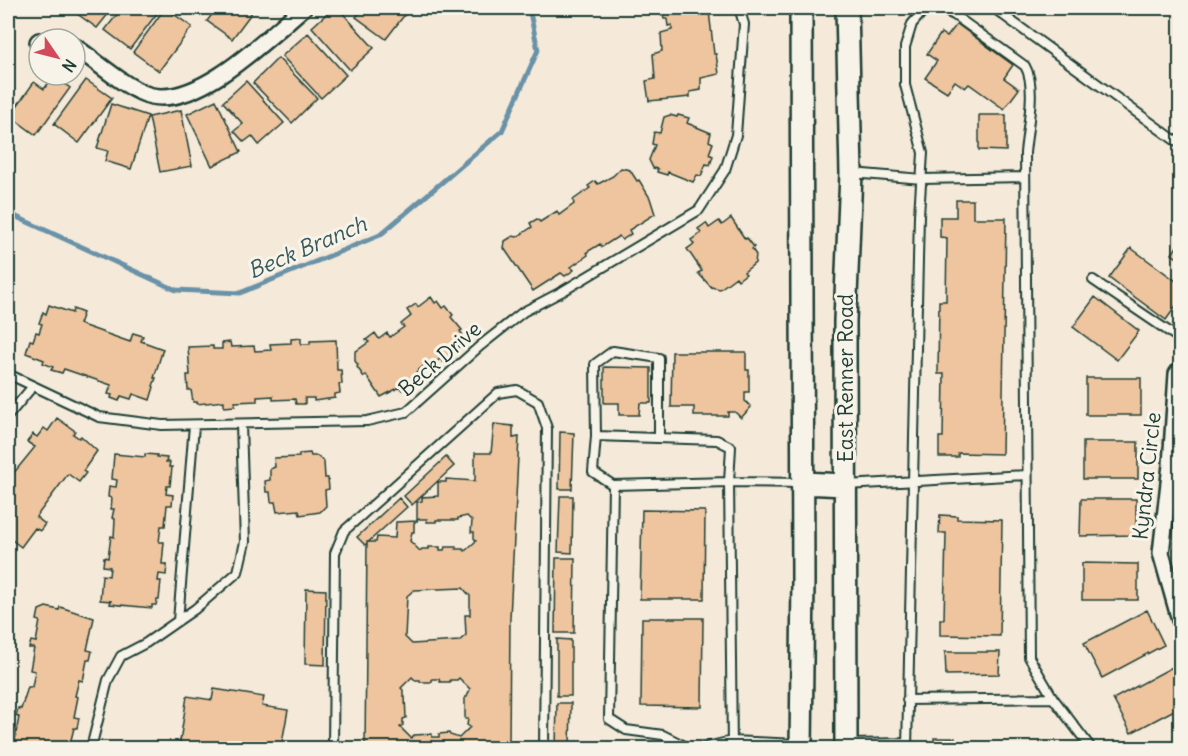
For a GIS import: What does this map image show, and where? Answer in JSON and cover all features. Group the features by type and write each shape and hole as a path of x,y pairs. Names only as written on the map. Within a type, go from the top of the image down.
{"main road":[{"name":"East Renner Road","path":"801,8 803,483 801,746"},
{"name":"East Renner Road","path":"846,746 845,321 851,173 847,8"},
{"path":"803,483 845,485"}],"street":[{"path":"87,55 140,92 153,96 178,94 208,83 224,73 303,8"},
{"name":"Kyndra Circle","path":"1180,370 1161,553 1180,620"}],"lane":[{"name":"Beck Drive","path":"8,374 99,417 162,425 367,421 406,412 480,346 523,312 563,291 699,210 725,170 736,135 744,24 739,8"},
{"path":"846,746 907,746 923,153 905,85 905,47 912,24 924,10 933,8"},
{"path":"939,8 954,15 1025,66 1029,73 1031,87 1025,153 1029,657 1053,698 1091,748"},
{"path":"996,8 1180,144"},
{"path":"851,173 921,179 1025,177"},
{"path":"1093,280 1180,339"},
{"path":"659,438 659,358 612,351 595,364 596,436 593,472 613,485 803,483"},
{"path":"8,416 33,386"},
{"path":"333,748 335,553 344,531 498,393 517,390 538,402 546,428 544,748"},
{"path":"178,621 194,425"},
{"path":"91,748 108,680 121,656 146,643 195,609 238,572 245,542 241,425"},
{"path":"596,436 717,440 731,447 729,483 732,745"},
{"path":"845,485 1028,475"},
{"path":"613,485 609,719 626,730 663,735 689,748"},
{"path":"907,700 1053,698"},
{"path":"702,748 732,745 801,746"}],"building":[{"path":"69,8 113,8 97,28"},
{"path":"122,8 161,8 130,49 105,30"},
{"path":"165,8 192,27 159,71 133,52"},
{"path":"194,8 207,8 202,14"},
{"path":"217,8 255,8 232,39 207,21"},
{"path":"333,8 338,8 374,48 350,70 312,27"},
{"path":"363,8 399,8 406,13 386,39 356,17"},
{"path":"662,8 700,8 700,12 709,11 714,54 716,54 719,74 701,78 701,90 690,92 690,97 649,101 646,81 655,79 653,54 662,51 661,33 672,30 672,25 668,26 667,19 664,19"},
{"path":"957,24 1013,65 1004,78 1019,89 1004,109 969,84 965,88 955,81 947,92 925,78 937,61 927,54 941,33 947,37"},
{"path":"308,33 346,75 321,98 282,56"},
{"path":"278,58 317,98 292,123 253,83"},
{"path":"87,81 112,98 79,143 54,124 81,87 87,87"},
{"path":"246,81 284,123 259,145 252,136 244,142 234,131 243,124 223,102"},
{"path":"30,87 44,89 46,87 70,88 36,135 10,116"},
{"path":"216,100 241,152 212,166 187,114"},
{"path":"111,104 148,116 131,169 105,161 108,151 97,148"},
{"path":"181,110 192,166 160,172 149,117"},
{"path":"670,115 689,118 687,123 711,133 709,141 713,143 709,154 713,156 710,165 706,164 701,176 697,175 693,182 668,172 667,175 657,172 658,169 653,168 649,160 655,145 652,144 654,132 660,133 664,117"},
{"path":"979,115 1006,115 1006,151 979,150"},
{"path":"621,168 630,170 637,181 639,180 650,198 655,214 629,230 631,234 622,240 619,236 602,247 600,244 587,252 588,255 571,267 574,270 565,276 561,273 533,291 504,248 505,241 513,236 517,237 532,227 530,223 537,219 540,222 557,211 559,215 574,204 573,200 590,188 588,186 595,181 598,184 613,176"},
{"path":"956,200 973,200 973,218 1006,218 1002,454 958,453 958,457 939,457 939,437 943,437 944,374 938,374 939,301 946,301 947,238 940,237 940,217 956,217"},
{"path":"731,218 745,239 747,238 754,247 752,249 756,255 755,263 738,280 736,277 720,289 711,287 698,273 702,271 687,249 694,244 691,240 701,233 698,229 706,223 709,228 719,221 722,225"},
{"path":"1180,242 1180,260 1172,254"},
{"path":"1131,248 1180,284 1180,300 1166,320 1109,278"},
{"path":"431,297 443,308 446,306 465,338 457,344 459,347 452,355 443,362 440,359 431,366 429,362 416,372 418,374 402,390 400,387 381,397 366,375 364,377 357,367 355,352 369,342 366,340 375,333 379,339 387,333 390,337 404,327 401,324 411,316 407,310 416,304 418,307"},
{"path":"1095,297 1139,331 1117,360 1073,327"},
{"path":"49,305 72,313 73,309 83,313 79,324 130,342 133,333 143,336 141,341 163,349 150,400 133,394 131,399 121,396 119,401 111,398 112,395 108,394 111,385 64,369 62,373 51,370 53,367 43,363 44,360 26,353 30,340 33,341 36,332 39,333 42,324 39,323 43,312 46,314"},
{"path":"301,338 301,344 310,344 310,341 336,340 337,370 341,370 342,384 339,384 340,393 335,394 335,398 314,401 314,398 305,398 305,404 296,404 295,399 273,400 273,396 257,397 257,401 235,402 235,406 224,407 224,401 197,404 193,402 191,390 188,390 187,375 190,375 188,347 213,346 213,349 222,349 222,343 230,342 231,347 254,346 255,351 271,350 270,344 291,343 291,339"},
{"path":"672,352 746,352 749,392 745,392 745,401 751,407 741,418 735,412 728,412 728,416 694,416 694,407 671,407"},
{"path":"604,367 651,368 651,403 640,403 639,415 619,415 619,403 604,403"},
{"path":"1086,378 1141,378 1141,415 1086,415"},
{"path":"57,418 75,431 73,434 79,438 81,436 97,451 83,471 86,473 79,482 68,474 36,517 45,524 40,531 35,528 21,547 8,537 8,480 35,447 27,442 33,434 37,437 44,428 48,431"},
{"path":"494,424 513,426 513,438 519,437 510,618 509,748 365,748 367,542 376,542 377,537 395,538 396,522 416,521 410,541 420,551 429,549 429,547 440,547 440,550 444,550 445,547 456,547 456,549 465,551 476,541 474,532 471,532 472,521 467,516 458,518 458,520 427,522 427,519 419,519 417,521 417,502 422,501 422,497 438,496 438,482 446,482 446,479 475,481 475,453 491,453","holes":["463,588 470,596 470,615 465,615 466,635 459,641 412,644 405,637 407,596 414,590","412,677 420,682 432,682 432,679 450,682 450,680 459,678 470,689 465,697 465,719 468,719 467,725 470,727 459,738 449,733 439,734 439,737 432,737 432,734 414,735 411,738 400,727 403,725 403,719 406,718 405,697 403,697 401,688"]},
{"path":"560,432 574,433 572,489 559,489"},
{"path":"1083,442 1138,442 1138,479 1083,479"},
{"path":"310,453 311,456 317,456 324,462 325,478 328,478 329,489 325,490 326,506 320,512 300,515 299,510 277,512 275,502 271,502 270,492 266,492 265,481 270,480 270,469 275,467 274,458 299,457 299,454"},
{"path":"114,454 145,457 145,454 157,455 157,457 167,458 166,462 170,462 169,467 172,467 170,486 167,486 166,494 173,495 172,505 167,505 165,526 161,526 159,542 164,542 162,564 167,564 166,575 159,574 158,581 161,581 159,600 156,605 152,605 152,608 110,604 111,601 100,600 102,575 109,576 110,567 103,566 104,557 108,558 111,536 114,537 115,519 112,518 114,509 111,509 112,498 108,497 109,486 116,487 117,480 112,479"},
{"path":"446,457 454,466 412,505 404,496"},
{"path":"560,496 573,496 572,553 558,552"},
{"path":"399,498 407,507 365,545 357,537"},
{"path":"1081,499 1136,499 1136,535 1080,536"},
{"path":"642,510 705,511 704,599 640,599"},
{"path":"940,515 957,516 957,519 1002,520 1000,636 940,635 940,619 944,619 946,533 939,533"},
{"path":"556,558 575,558 574,633 555,633"},
{"path":"1082,563 1138,564 1138,600 1082,600"},
{"path":"306,589 326,590 325,665 305,664"},
{"path":"46,607 59,610 60,607 94,618 87,650 92,651 90,660 87,660 83,681 79,680 75,696 78,697 74,717 79,718 77,728 74,728 69,748 16,748 14,744 19,717 16,716 18,708 21,709 28,687 32,687 35,671 30,670 34,648 29,648 31,641 36,642 40,621 37,620 39,610"},
{"path":"1147,610 1164,645 1102,678 1084,643"},
{"path":"642,618 703,618 702,707 641,706"},
{"path":"557,639 571,640 571,696 557,696"},
{"path":"945,652 1000,652 999,674 946,675"},
{"path":"1176,665 1180,674 1180,707 1131,733 1113,699"},
{"path":"214,689 264,697 262,706 288,710 281,748 179,748 187,696 212,700"},
{"path":"557,703 571,703 570,748 556,748"},
{"path":"934,738 955,738 955,748 934,748"},
{"path":"1180,744 1180,748 1155,748 1155,747"}],"waterway":[{"name":"Beck Branch","path":"8,213 176,290 240,293 380,235 502,131 538,50 529,8"}]}
